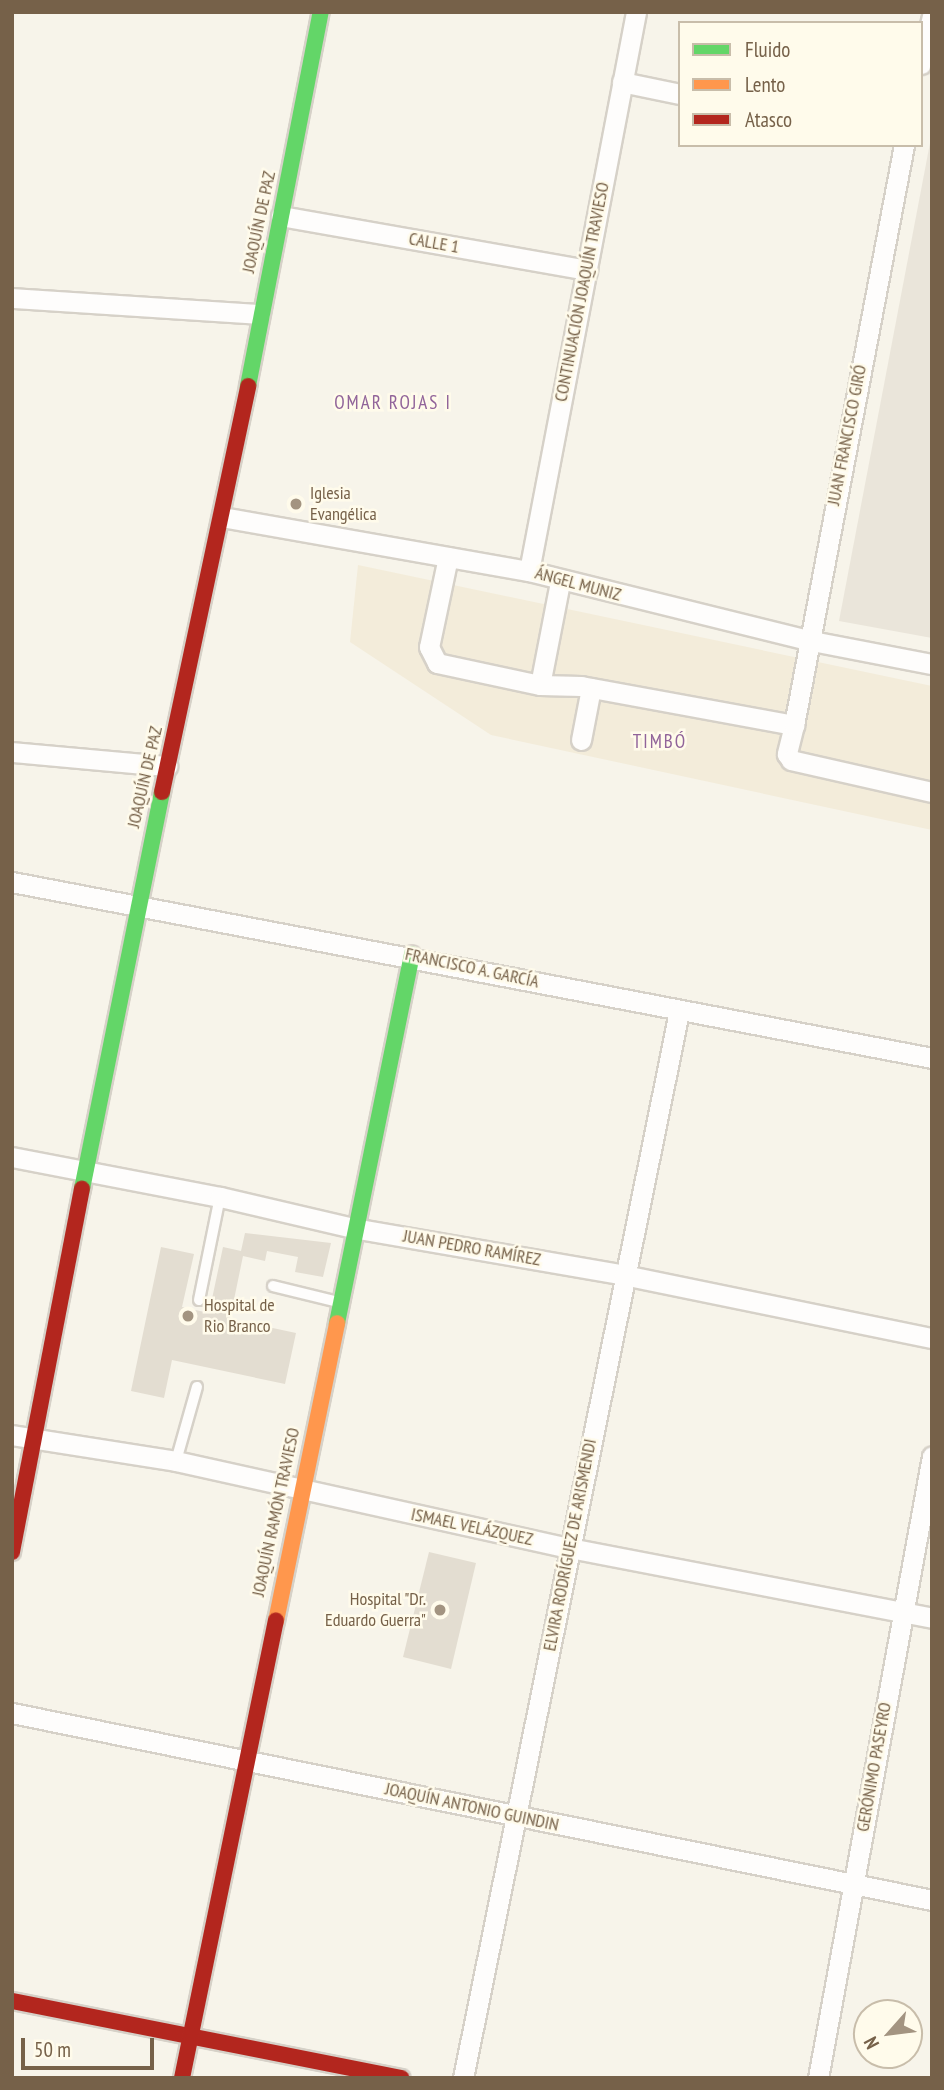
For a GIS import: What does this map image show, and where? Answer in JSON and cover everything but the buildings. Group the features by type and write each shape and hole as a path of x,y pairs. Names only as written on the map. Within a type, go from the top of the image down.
{"street":[{"name":"JOAQUÍN DE PAZ","path":"12,1552 37,1440 137,906 222,517 259,314 321,12"},
{"name":"CONTINUACIÓN JOAQUÍN TRAVIESO","path":"529,571 636,12"},
{"path":"923,55 932,16"},
{"path":"622,82 678,94"},
{"name":"JUAN FRANCISCO GIRÓ","path":"904,147 807,639 788,754 791,760 932,792"},
{"name":"CALLE 1","path":"281,216 587,270"},
{"path":"12,298 259,314"},
{"name":"ÁNGEL MUNIZ","path":"222,517 529,571 560,582 807,639 932,664"},
{"path":"449,557 429,647 437,663 540,685 592,688 794,725"},
{"path":"540,685 560,582"},
{"path":"581,740 592,688"},
{"path":"12,752 167,766"},
{"name":"FRANCISCO A. GARCÍA","path":"12,882 412,956 679,1012 932,1058"},
{"name":"JOAQUÍN RAMÓN TRAVIESO","path":"182,2078 353,1228 412,956"},
{"name":"ELVIRA RODRÍGUEZ DE ARISMENDI","path":"463,2078 679,1012"},
{"name":"JUAN PEDRO RAMÍREZ","path":"12,1157 220,1197 353,1228 624,1275 932,1338"},
{"name":"ISMAEL VELÁZQUEZ","path":"12,1435 176,1461 570,1548 932,1618"},
{"name":"GERÓNIMO PASEYRO","path":"818,2078 901,1612 932,1456"},
{"name":"JOAQUÍN ANTONIO GUINDIN","path":"12,1713 932,1900"},
{"path":"12,2001 401,2078"}],"lane":[{"path":"199,1300 220,1197"},
{"path":"272,1286 339,1302"},
{"path":"176,1461 197,1387"}],"shaded area":[{"path":"932,143 932,638 839,621"},
{"path":"358,565 932,686 932,830 491,735 350,642"}],"traffic: fast":[{"path":"248,386 321,12"},
{"path":"82,1189 162,792"},
{"path":"337,1323 412,955"}],"traffic: slow":[{"path":"276,1621 337,1323"}],"traffic: jam":[{"path":"162,792 248,386"},
{"path":"12,1552 82,1189"},
{"path":"182,2078 276,1621"},
{"path":"12,2001 401,2078"}],"place":[{"name":"Iglesia Evangélica","path":"296,504"},
{"name":"Hospital de Rio Branco","path":"188,1316"},
{"name":"Hospital \"Dr. Eduardo Guerra\"","path":"440,1610"}],"district":[{"name":"OMAR ROJAS I","path":"393,403"},
{"name":"TIMBÓ","path":"660,742"}]}
